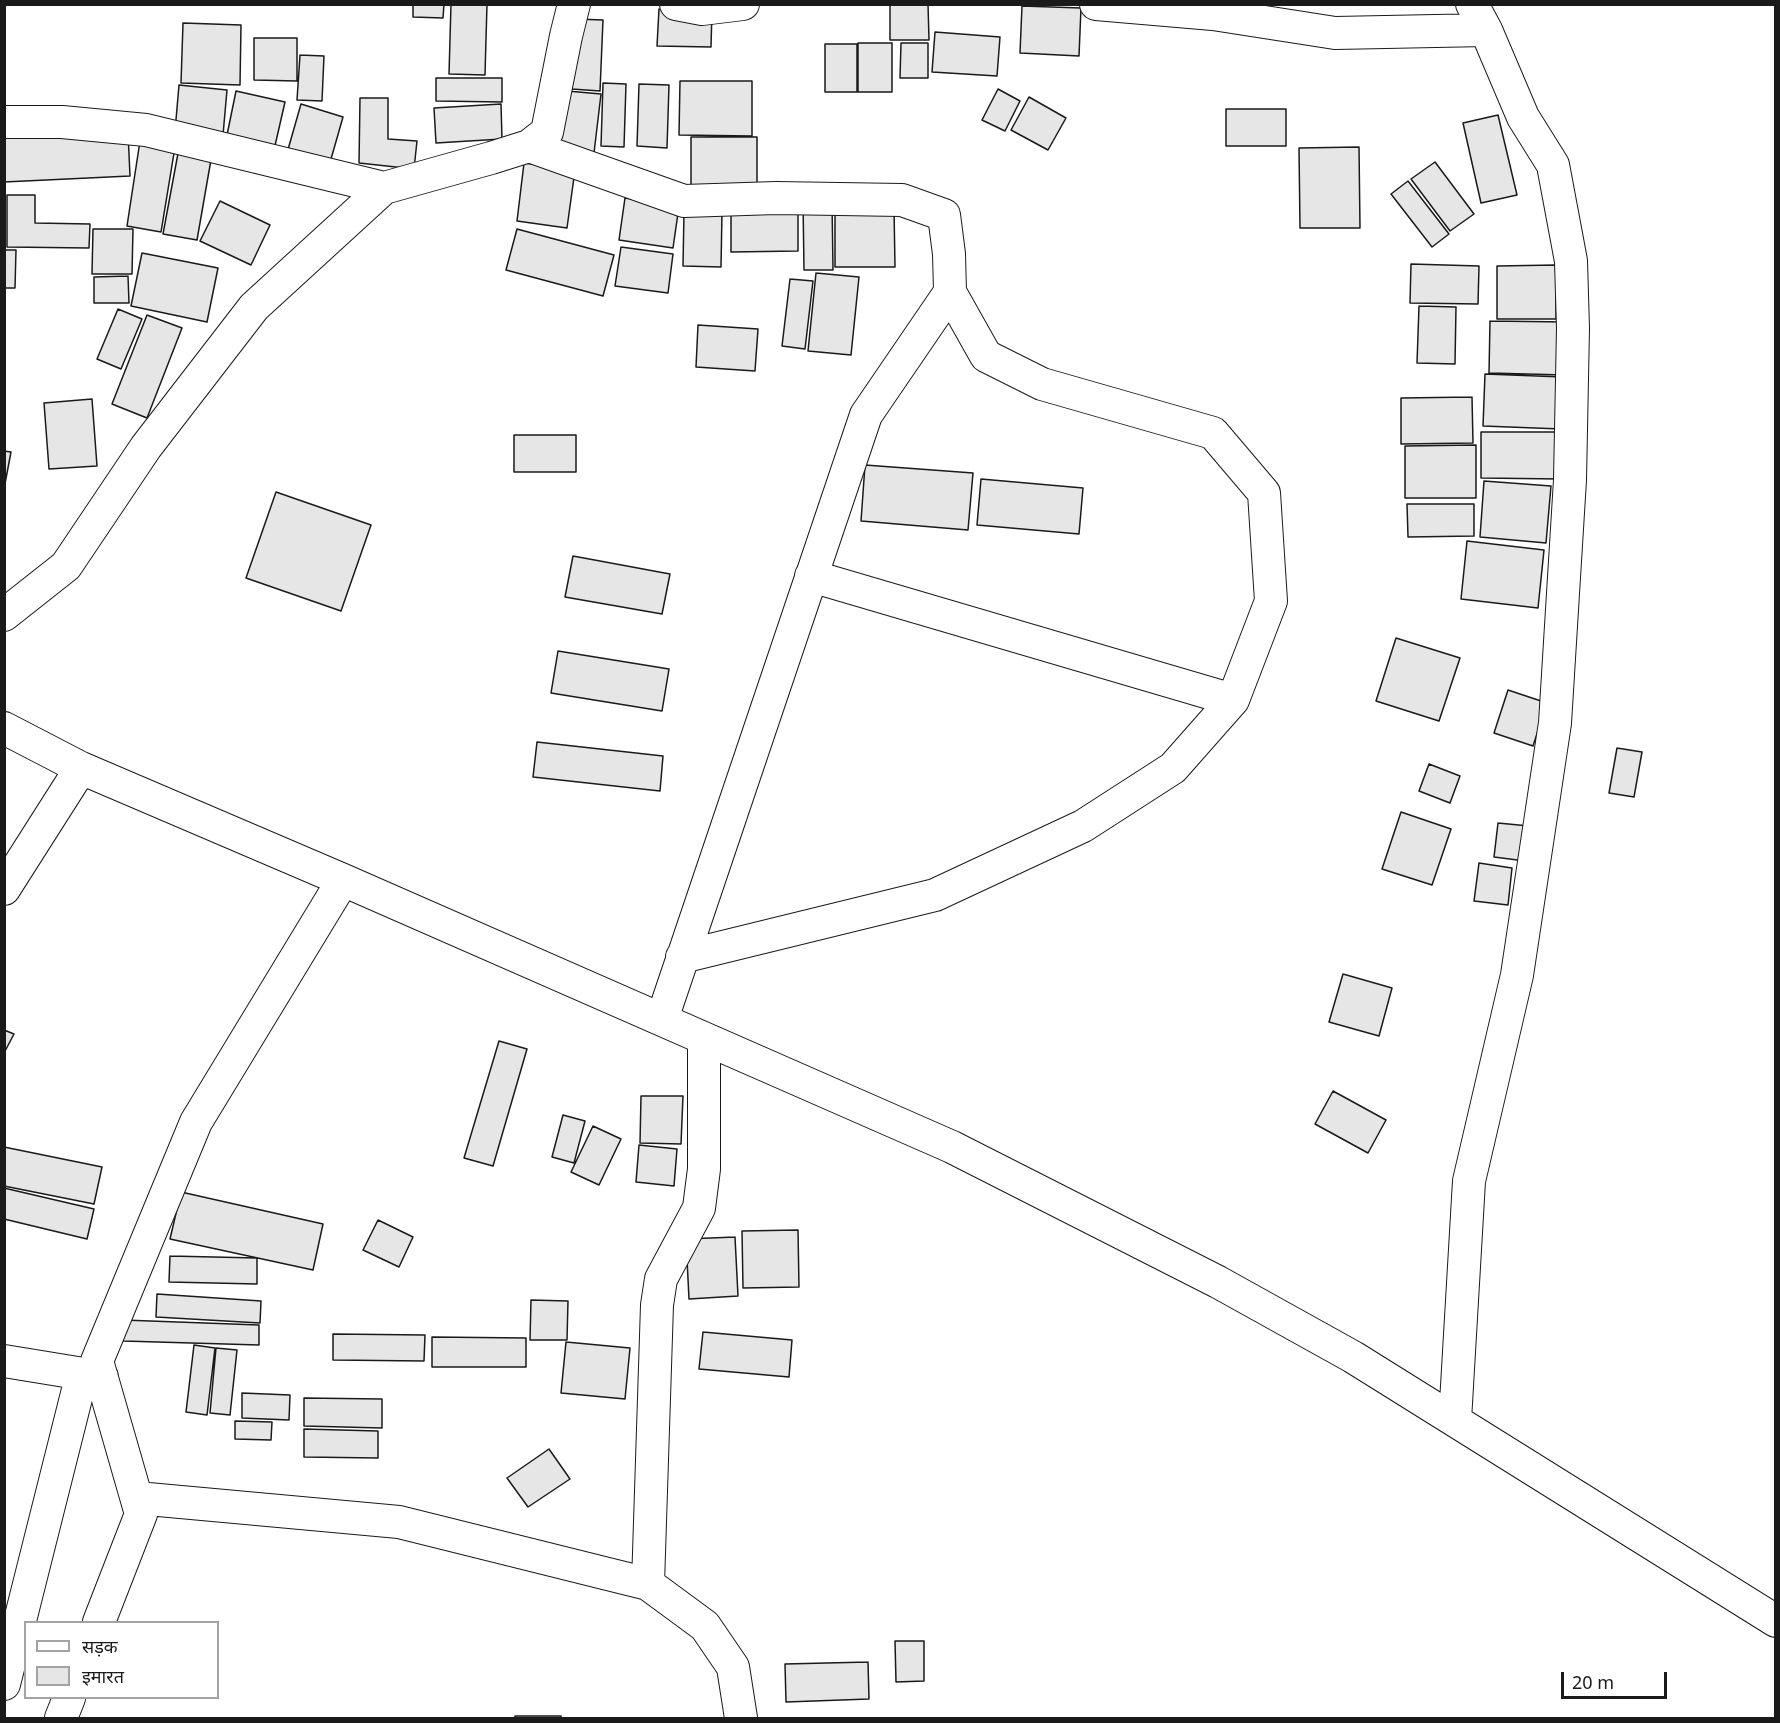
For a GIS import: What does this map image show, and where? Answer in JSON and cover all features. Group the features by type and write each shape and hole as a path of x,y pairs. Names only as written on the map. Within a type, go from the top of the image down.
{"street":[{"path":"4,615 66,566 146,447 254,308 384,188 529,146 547,132 574,4"},
{"path":"676,4 702,9 743,4"},
{"path":"1096,4 1213,14 1335,33 1479,17 1523,117 1553,165 1571,261 1573,328 1571,445 1555,723 1517,975 1469,1181 1455,1420"},
{"path":"4,122 62,122 146,130 384,188"},
{"path":"529,146 684,201 776,198 902,200 944,215 949,254 950,292 986,356 1042,384 1213,433 1263,493 1271,601 1233,700 1173,768 1083,826 935,895 682,957"},
{"path":"662,1019 866,415 950,292"},
{"path":"811,576 1233,700"},
{"path":"4,729 81,768 343,880 952,1147 1218,1282 1353,1357 1776,1621"},
{"path":"4,889 81,768"},
{"path":"4,1684 92,1375 196,1122 343,880"},
{"path":"648,1584 657,1305 661,1279 699,1208 704,1169 704,1040"},
{"path":"4,1361 92,1375"},
{"path":"92,1375 141,1514 100,1621"},
{"path":"137,1498 399,1522 648,1584 705,1626 733,1667 741,1719"},
{"path":"61,1719 69,1699"}],"building":[{"path":"413,4 444,4 443,18 413,17"},
{"path":"451,4 487,4 485,75 449,74"},
{"path":"890,4 928,4 929,40 890,40"},
{"path":"1022,6 1081,8 1079,56 1020,53"},
{"path":"659,9 712,10 711,47 657,46"},
{"path":"576,19 603,20 600,91 572,89"},
{"path":"183,23 241,25 240,85 181,83"},
{"path":"935,32 1000,37 997,76 932,72"},
{"path":"254,38 297,38 297,81 254,80"},
{"path":"858,43 892,43 892,92 858,92"},
{"path":"901,43 928,43 928,78 900,78"},
{"path":"825,44 857,44 857,92 825,92"},
{"path":"300,55 324,56 322,101 297,100"},
{"path":"436,78 502,78 502,102 436,101"},
{"path":"680,81 752,81 752,136 679,135"},
{"path":"603,83 626,84 624,147 601,146"},
{"path":"639,84 669,85 667,148 637,146"},
{"path":"179,85 227,90 223,135 175,131"},
{"path":"998,89 1020,101 1005,131 982,120"},
{"path":"236,91 285,102 274,150 226,140"},
{"path":"567,91 601,94 594,153 560,150"},
{"path":"1029,97 1066,118 1048,150 1011,130"},
{"path":"360,98 388,98 388,139 417,141 414,169 359,163"},
{"path":"301,104 343,117 329,166 287,153"},
{"path":"501,104 502,139 436,143 434,108"},
{"path":"1226,109 1286,109 1286,146 1226,146"},
{"path":"1498,115 1517,195 1481,203 1463,123"},
{"path":"128,132 130,176 4,182 4,137"},
{"path":"691,137 757,137 757,196 691,196"},
{"path":"140,141 175,147 161,232 127,226"},
{"path":"1359,147 1360,228 1300,228 1299,148"},
{"path":"179,148 212,154 197,240 163,234"},
{"path":"1435,162 1474,214 1450,231 1411,179"},
{"path":"524,163 575,170 567,228 517,221"},
{"path":"1408,181 1449,234 1432,247 1391,194"},
{"path":"7,195 35,195 35,223 90,224 89,248 7,247"},
{"path":"625,198 679,206 673,248 619,240"},
{"path":"220,201 270,225 251,265 200,241"},
{"path":"803,201 832,201 833,270 804,270"},
{"path":"798,203 798,251 731,252 731,204"},
{"path":"835,208 894,208 895,267 835,267"},
{"path":"684,212 722,213 721,267 683,266"},
{"path":"93,229 133,229 132,274 92,274"},
{"path":"517,229 614,255 603,296 506,270"},
{"path":"621,247 673,254 668,293 615,286"},
{"path":"4,250 16,250 15,288 4,288"},
{"path":"142,253 218,268 207,322 131,306"},
{"path":"1411,264 1479,266 1478,304 1410,303"},
{"path":"1556,265 1556,319 1497,319 1497,266"},
{"path":"816,273 859,277 851,355 808,351"},
{"path":"128,276 129,303 94,303 94,277"},
{"path":"790,279 813,281 805,349 782,346"},
{"path":"1419,306 1456,307 1455,364 1417,363"},
{"path":"118,309 142,319 121,369 97,359"},
{"path":"147,315 182,328 147,418 112,404"},
{"path":"1490,321 1567,322 1565,375 1489,373"},
{"path":"698,325 758,329 755,371 696,367"},
{"path":"1485,374 1563,377 1561,429 1483,426"},
{"path":"1472,397 1473,443 1401,444 1401,398"},
{"path":"92,399 97,466 49,469 44,403"},
{"path":"1481,432 1561,432 1560,479 1481,478"},
{"path":"514,435 576,435 576,472 514,472"},
{"path":"1476,445 1476,498 1405,498 1405,446"},
{"path":"4,451 11,452 4,489"},
{"path":"865,465 973,473 968,530 861,521"},
{"path":"981,479 1083,488 1079,534 977,525"},
{"path":"1484,481 1551,486 1546,543 1480,537"},
{"path":"276,492 371,525 341,611 246,578"},
{"path":"1407,504 1474,504 1474,536 1408,537"},
{"path":"1467,541 1544,550 1538,608 1461,599"},
{"path":"573,556 670,574 662,614 565,597"},
{"path":"1396,638 1460,658 1439,721 1376,701"},
{"path":"558,651 669,669 662,711 551,693"},
{"path":"1508,690 1547,703 1533,746 1494,733"},
{"path":"537,742 663,756 660,791 533,777"},
{"path":"1617,748 1642,752 1634,797 1609,793"},
{"path":"1429,764 1460,776 1450,803 1419,791"},
{"path":"1401,812 1451,829 1432,885 1382,869"},
{"path":"1498,823 1529,826 1525,861 1494,857"},
{"path":"1479,863 1512,868 1508,905 1474,901"},
{"path":"1343,974 1392,988 1379,1036 1329,1022"},
{"path":"4,1030 14,1034 4,1053"},
{"path":"499,1041 527,1049 493,1166 464,1158"},
{"path":"1333,1091 1386,1120 1368,1153 1315,1124"},
{"path":"641,1096 683,1096 681,1144 640,1143"},
{"path":"563,1115 585,1121 574,1163 552,1157"},
{"path":"593,1126 621,1139 599,1185 571,1172"},
{"path":"639,1145 677,1149 674,1186 636,1182"},
{"path":"4,1147 102,1167 94,1204 4,1186"},
{"path":"4,1188 94,1209 87,1239 4,1219"},
{"path":"181,1192 323,1224 313,1270 170,1239"},
{"path":"378,1220 413,1237 399,1267 363,1250"},
{"path":"798,1230 799,1287 743,1288 742,1231"},
{"path":"735,1237 738,1296 689,1299 686,1239"},
{"path":"170,1256 257,1258 257,1284 169,1282"},
{"path":"157,1294 261,1301 260,1323 156,1317"},
{"path":"531,1300 568,1301 567,1340 530,1340"},
{"path":"123,1320 259,1325 259,1345 123,1341"},
{"path":"703,1332 792,1340 789,1377 699,1369"},
{"path":"333,1334 425,1335 424,1361 333,1360"},
{"path":"432,1337 526,1338 526,1367 432,1367"},
{"path":"566,1342 630,1348 625,1399 561,1393"},
{"path":"194,1345 215,1348 207,1415 186,1412"},
{"path":"216,1348 237,1350 230,1415 210,1413"},
{"path":"242,1393 290,1395 289,1420 242,1418"},
{"path":"304,1398 382,1399 382,1428 304,1426"},
{"path":"235,1421 272,1422 271,1440 235,1439"},
{"path":"304,1429 378,1431 378,1458 304,1457"},
{"path":"549,1449 570,1479 528,1507 507,1478"},
{"path":"895,1641 924,1641 924,1681 896,1682"},
{"path":"868,1662 869,1699 786,1702 785,1664"},
{"path":"515,1716 561,1716 561,1718 515,1718"}]}
